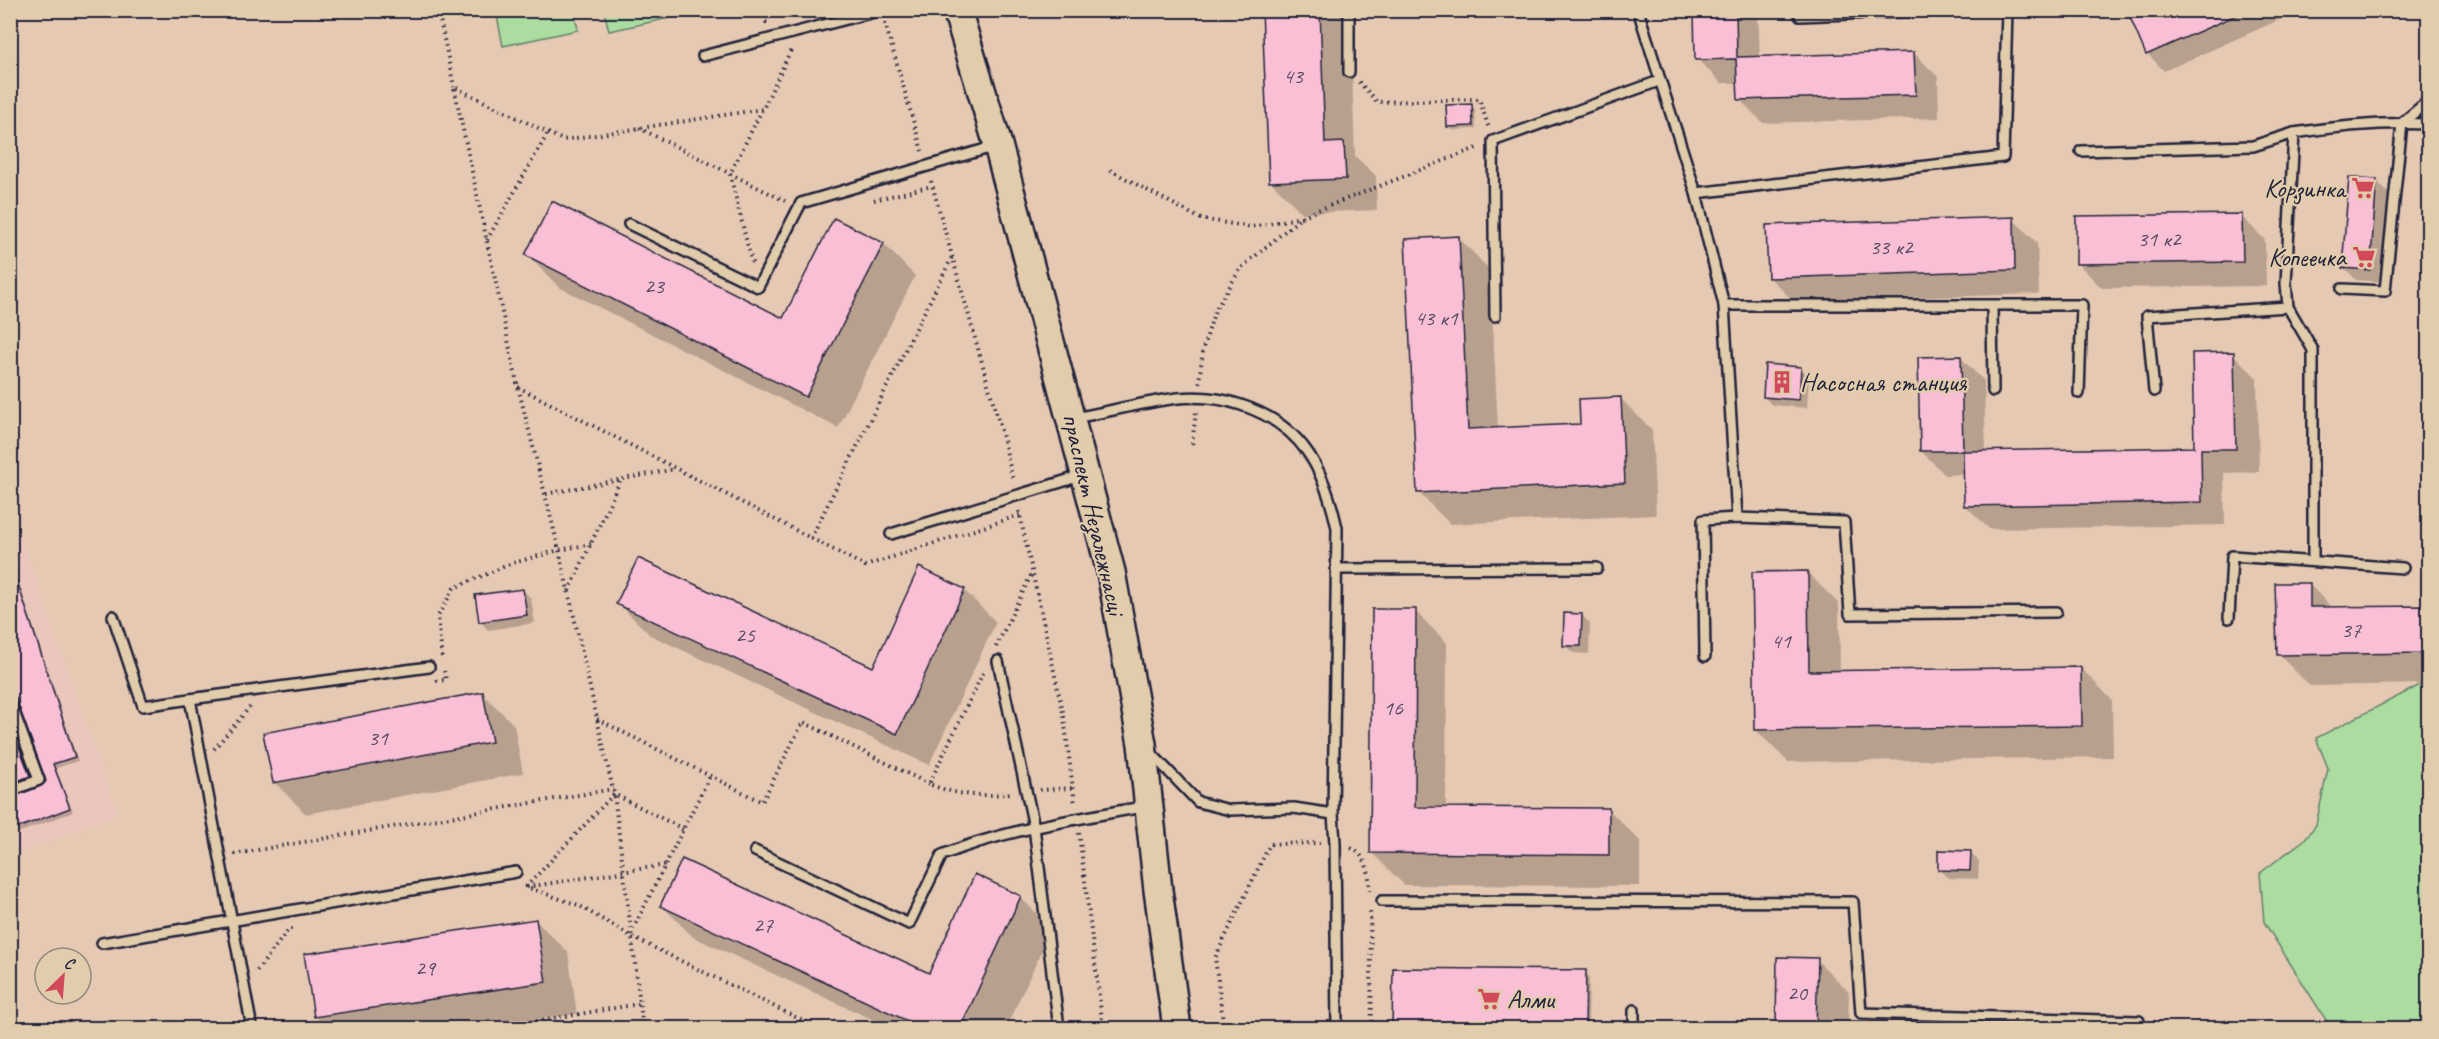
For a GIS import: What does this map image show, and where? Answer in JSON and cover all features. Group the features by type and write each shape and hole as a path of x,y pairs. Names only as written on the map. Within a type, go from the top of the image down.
{"main road":[{"name":"праспект Незалежнасці","path":"957,10 998,146 1087,474 1111,572 1142,744 1177,1029"}],"lane":[{"path":"703,56 882,10"},
{"path":"1349,10 1349,72"},
{"path":"1638,10 1696,193 1724,305 1737,518"},
{"path":"1800,16 1950,10"},
{"path":"1696,193 2003,157 2007,10"},
{"path":"1495,316 1493,141 1659,81"},
{"path":"2342,289 2385,291 2402,123 2428,101"},
{"path":"2081,151 2253,146 2294,133 2336,127 2402,123 2428,124"},
{"path":"2294,133 2286,283 2288,307 2313,350 2313,561"},
{"path":"629,224 758,287 801,203 998,146"},
{"path":"1724,305 2082,305 2079,393"},
{"path":"1992,306 1993,391"},
{"path":"2154,391 2147,316 2288,307"},
{"path":"1072,419 1178,398 1222,398 1265,413 1298,438 1314,460 1330,496 1337,528 1333,814 1337,1029"},
{"path":"891,534 1087,474"},
{"path":"1705,656 1703,520 1737,518 1844,522 1850,614 2056,612"},
{"path":"2229,618 2232,556 2403,568"},
{"path":"1336,569 1597,568"},
{"path":"112,616 143,706 429,667"},
{"path":"994,659 1028,790 1059,1029"},
{"path":"190,699 252,1029"},
{"path":"10,701 39,780 10,790"},
{"path":"1142,744 1198,802 1230,810 1294,808 1333,814"},
{"path":"755,851 909,924 942,855 973,842 1034,827 1149,805"},
{"path":"102,943 516,872"},
{"path":"1382,901 1853,902 1862,1013 2139,1021 2139,1029"},
{"path":"1634,1010 1634,1029"}],"path":[{"path":"438,10 518,387 546,494 613,792 643,1029"},
{"path":"873,24 885,22"},
{"path":"758,287 730,174 793,45"},
{"path":"1110,170 1201,219 1252,228 1303,216 1493,141 1479,99 1377,102 1349,72"},
{"path":"454,87 563,140 763,109"},
{"path":"639,128 799,208"},
{"path":"487,241 548,133"},
{"path":"867,202 932,186"},
{"path":"1192,444 1203,349 1215,310 1241,268 1303,216"},
{"path":"811,538 952,256"},
{"path":"518,387 865,566 1020,515"},
{"path":"546,494 676,469"},
{"path":"568,592 620,480"},
{"path":"434,682 446,680 438,616 454,588 510,564 559,550 591,544"},
{"path":"994,659 1032,572"},
{"path":"929,784 986,668"},
{"path":"213,750 249,707 261,705"},
{"path":"597,719 762,802 803,722 954,794 989,796 1028,790 1073,788"},
{"path":"632,929 710,776"},
{"path":"526,887 613,792"},
{"path":"232,854 613,792 683,829"},
{"path":"1224,1029 1215,958 1270,844 1335,843 1354,849 1362,857 1368,869 1373,958 1372,1029"},
{"path":"514,889 665,865"},
{"path":"526,887 578,904 633,938 818,1029"},
{"path":"257,972 289,929 300,927"},
{"path":"495,1029 639,1004"}],"shaded area":[{"path":"15,521 117,814 11,856 10,523"}],"green space":[{"path":"604,10 702,11 609,31"},
{"path":"496,11 574,11 578,30 503,46"},
{"path":"2428,681 2428,1028 2331,1028 2264,922 2260,873 2304,840 2316,825 2328,768 2316,738"}],"building":[{"path":"1262,10 1320,10 1325,143 1344,142 1346,179 1269,182"},
{"path":"1694,10 1736,10 1737,57 1914,52 1916,95 1738,100 1736,59 1695,60"},
{"path":"2127,10 2248,10 2146,55"},
{"path":"1472,104 1473,126 1447,127 1446,105"},
{"path":"2349,177 2377,179 2370,270 2342,268"},
{"path":"552,201 783,318 834,218 884,243 806,397 525,255"},
{"path":"2242,214 2243,262 2076,264 2076,216"},
{"path":"2014,217 2015,270 1768,278 1766,225"},
{"path":"1459,236 1468,429 1580,424 1579,399 1621,397 1625,483 1417,493 1405,239"},
{"path":"2234,352 2236,449 2201,449 2202,502 1964,506 1963,451 2194,447 2192,353"},
{"path":"1961,356 1963,451 1920,451 1918,357"},
{"name":"Насосная станция","path":"1765,364 1801,367 1799,400 1763,397"},
{"path":"638,558 873,667 919,567 965,589 897,734 616,604"},
{"path":"1808,571 1809,671 2081,667 2082,726 1755,730 1752,572"},
{"path":"10,572 14,572 75,757 53,764 70,808 10,831 10,798 41,786 46,781 16,699 10,694"},
{"path":"2275,583 2310,583 2310,607 2426,606 2427,653 2277,655"},
{"path":"523,589 527,615 479,622 475,595"},
{"path":"1372,609 1416,609 1415,807 1609,808 1609,855 1370,853"},
{"path":"1564,613 1582,614 1581,646 1563,646"},
{"path":"483,692 492,742 273,783 263,733"},
{"path":"10,722 30,776 10,784"},
{"path":"1938,850 1971,851 1970,871 1938,870"},
{"path":"682,859 929,973 975,874 1021,896 960,1029 925,1029 660,906"},
{"path":"536,919 546,982 314,1017 304,954"},
{"path":"1777,957 1818,958 1816,1029 1776,1029"},
{"name":"Алми","path":"1393,968 1586,970 1585,1029 1392,1029"}],"place":[{"name":"Корзинка","path":"2363,188"},
{"name":"Копеечка","path":"2364,257"},
{"name":"Насосная станция","path":"1782,382"},
{"name":"Алми","path":"1489,999"}]}
